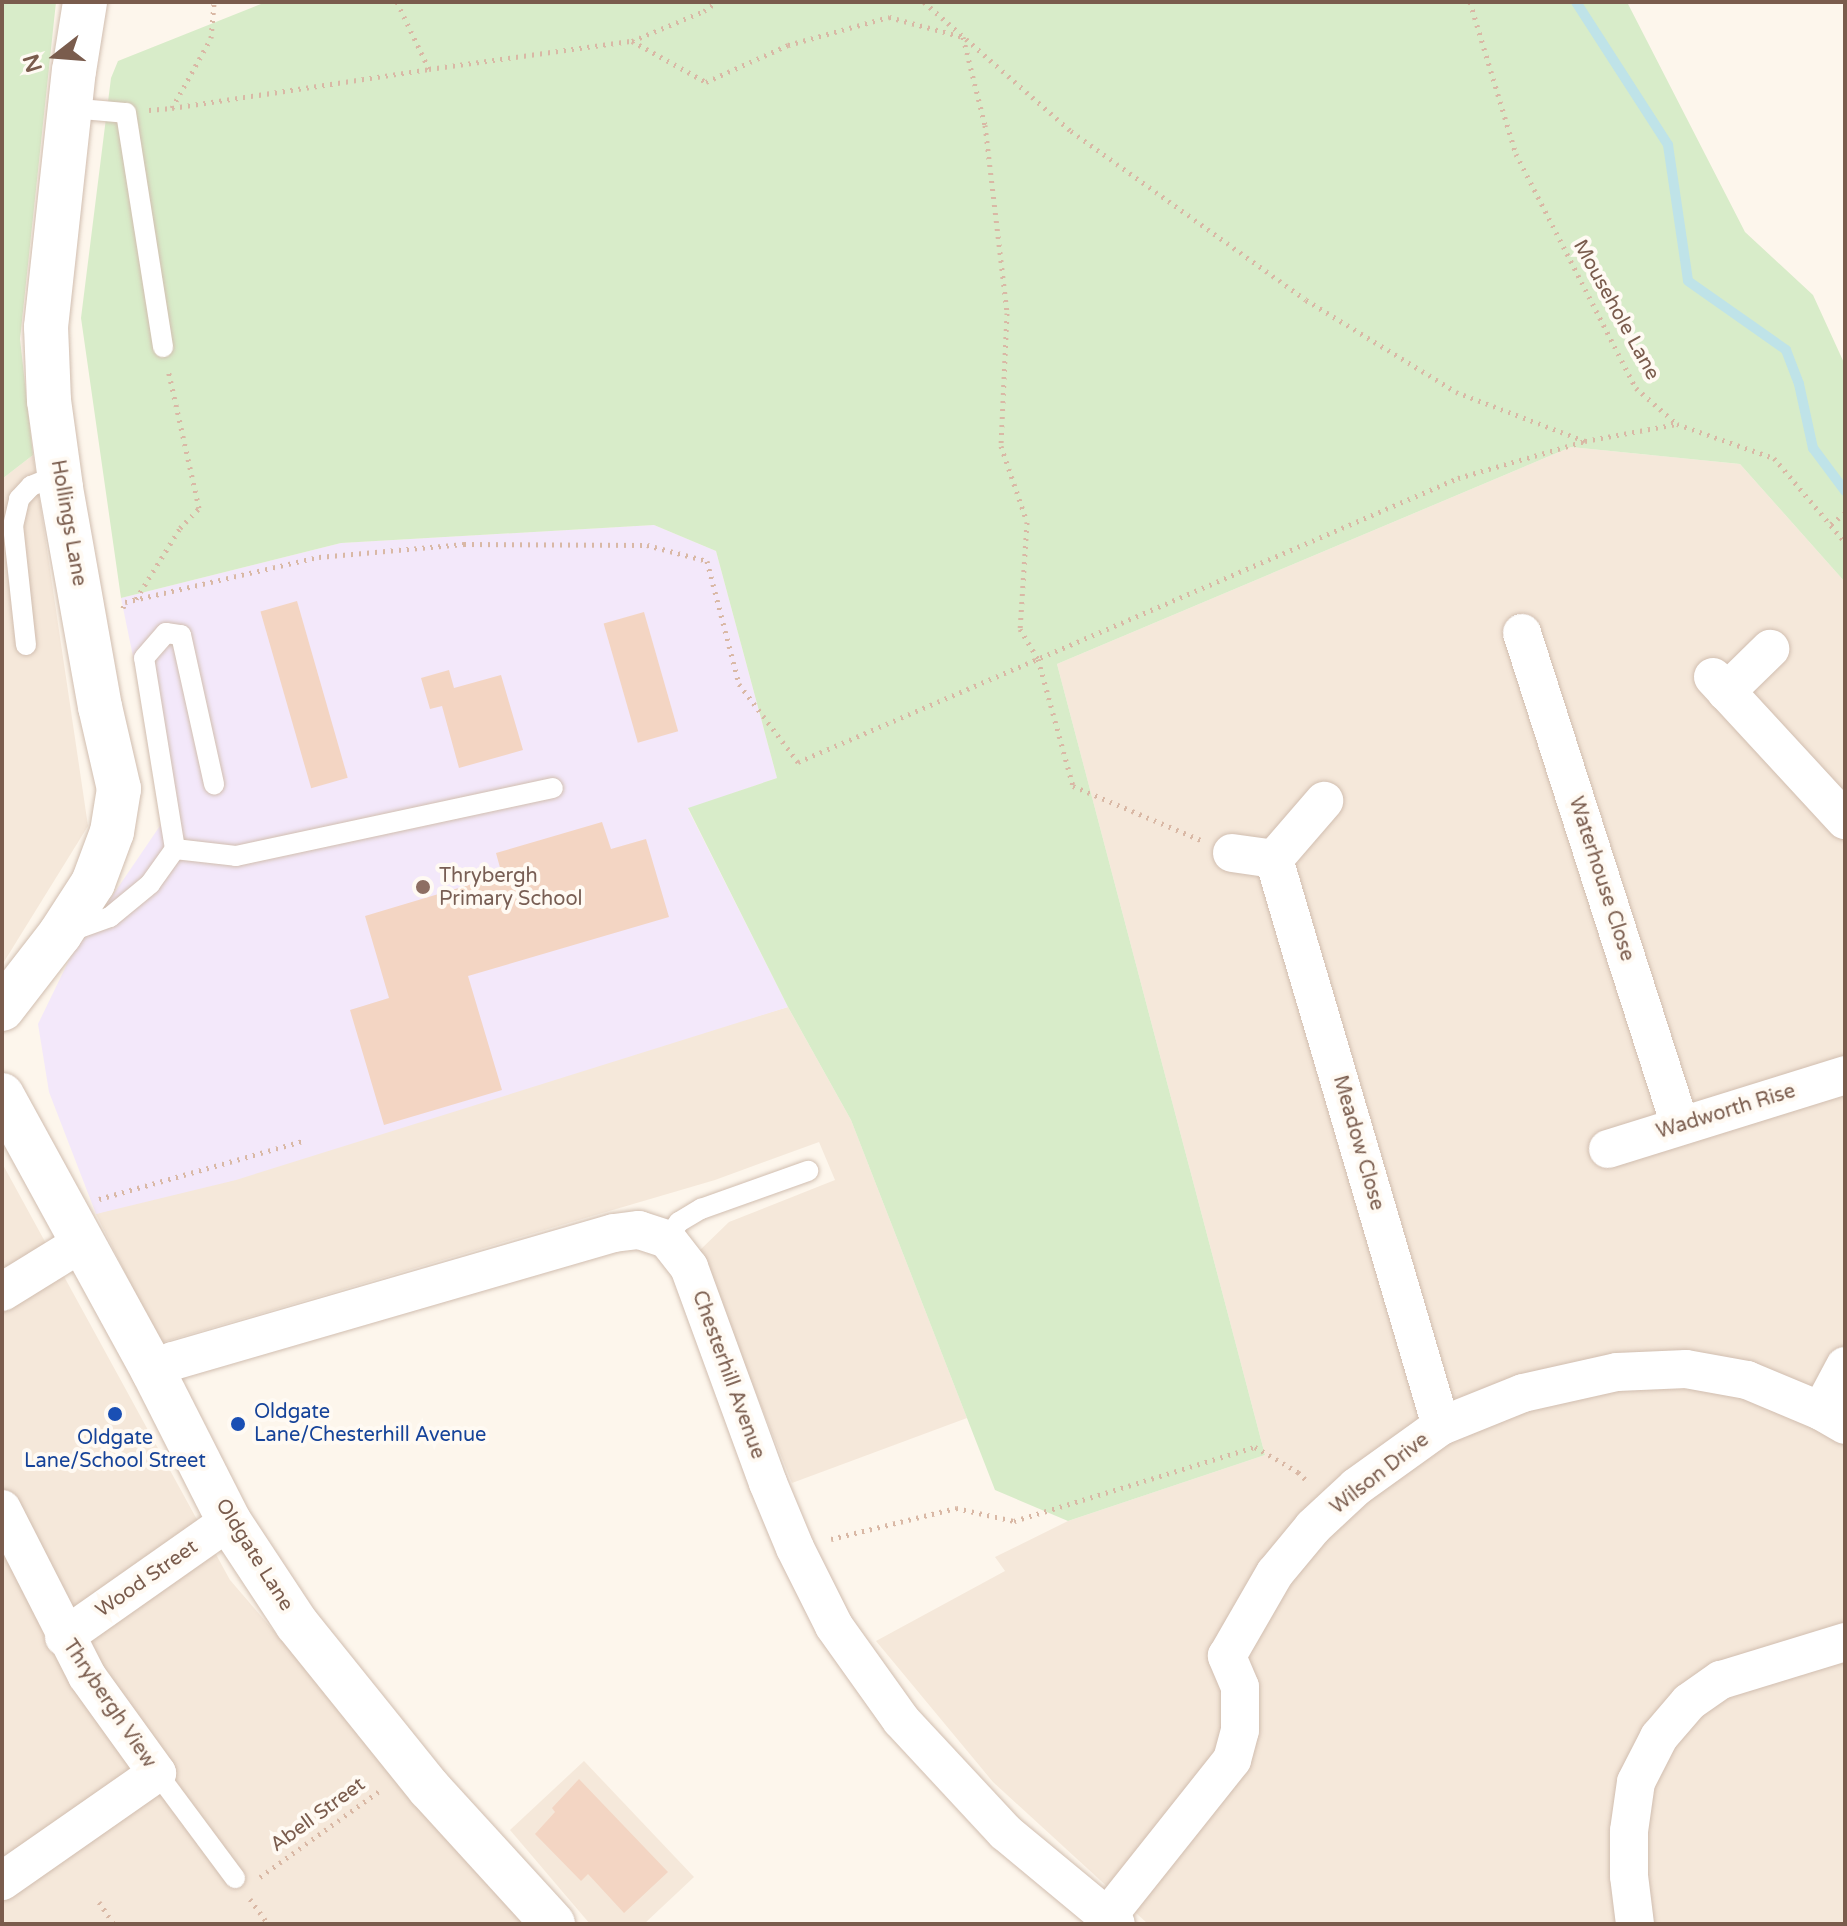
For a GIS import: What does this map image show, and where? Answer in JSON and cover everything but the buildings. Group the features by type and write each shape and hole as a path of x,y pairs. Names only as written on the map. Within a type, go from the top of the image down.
{"street":[{"name":"Hollings Lane","path":"2,1009 60,934 93,883 112,832 119,789 100,707 49,401 46,327 85,2"},
{"name":"Waterhouse Close","path":"1522,633 1680,1125"},
{"path":"1770,649 1720,685 1845,820"},
{"path":"1232,853 1274,859 1324,801"},
{"name":"Meadow Close","path":"1274,859 1441,1426"},
{"name":"Wadworth Rise","path":"1608,1149 1845,1075"},
{"name":"Oldgate Lane","path":"2,1095 87,1222 153,1371 229,1521 297,1624 412,1767 553,1924"},
{"path":"2,1292 87,1222"},
{"path":"153,1371 173,1361 614,1233 639,1230 667,1239"},
{"name":"Chesterhill Avenue","path":"667,1239 689,1267 795,1548 834,1626 901,1720 1005,1832 1111,1920"},
{"path":"1833,1418 1845,1366"},
{"name":"Wilson Drive","path":"1111,1920 1232,1760 1240,1730 1240,1687 1227,1656 1275,1573 1356,1487 1441,1426 1523,1393 1617,1372 1686,1369 1747,1380 1833,1418"},
{"name":"Thrybergh View","path":"2,1509 64,1637 87,1676 157,1773 2,1881"},
{"name":"Wood Street","path":"64,1637 229,1521"},
{"path":"1635,1924 1629,1876 1629,1831 1636,1782 1659,1737 1689,1702 1721,1680 1845,1642"}],"lane":[{"path":"70,108 126,113 163,347"},
{"path":"26,645 13,526 19,499 31,486 60,474"},
{"path":"60,934 110,917 150,884 175,849 144,658 166,633 181,635 214,784"},
{"path":"175,849 236,856 553,788"},
{"path":"667,1239 679,1222 701,1209 808,1171"},
{"path":"157,1773 245,1879"}],"path":[{"path":"172,108 211,38 214,2"},
{"path":"397,2 429,69"},
{"path":"126,113 632,41 704,11 717,2"},
{"path":"924,2 1071,131 1306,300 1456,392 1585,441"},
{"name":"Mousehole Lane","path":"1470,2 1516,154 1636,388 1677,424 1774,458 1845,542"},
{"path":"632,41 706,82 788,45 889,17 963,37"},
{"path":"963,37 985,125 1007,313 1001,446 1027,522 1020,629 1038,659 1073,786 1232,853"},
{"path":"136,600 180,528 199,508 163,347"},
{"path":"125,602 319,557 464,544 647,545 707,561 739,684 798,762 1458,478 1585,441 1677,424"},
{"path":"1831,524 1845,513"},
{"path":"87,1222 306,1140"},
{"path":"795,1548 956,1508 1014,1521 1255,1447 1298,1472 1334,1508"},
{"name":"Abell Street","path":"245,1879 412,1767"},
{"path":"99,1902 114,1924"}],"shaded area":[{"path":"1571,447 1740,464 1845,582 1845,1924 1148,1924 993,1782 876,1641 1005,1571 995,1557 1068,1521 1265,1455 1057,664"},
{"path":"33,455 88,826 2,965 2,479"},
{"name":"Thrybergh Primary School","path":"654,525 716,551 777,778 688,809 788,1007 236,1180 96,1214 49,1092 38,1024 70,958 166,817 121,598 341,543"},
{"path":"788,1007 851,1120 967,1418 792,1483 699,1251 729,1222 835,1180 819,1142 715,1180 160,1343 96,1214"},
{"path":"2,1163 230,1580 526,1924 2,1924"},
{"path":"584,1761 694,1877 644,1924 590,1924 510,1830"}],"green space":[{"path":"2,2 56,2 20,339 33,455 2,479"},
{"path":"266,2 1627,2 1745,232 1813,295 1845,365 1845,582 1740,464 1571,447 1057,664 1265,1455 1068,1521 995,1490 851,1120 788,1007 688,808 777,778 716,551 654,525 341,543 121,598 81,318 111,78 118,61"}],"waterway":[{"path":"1576,2 1668,145 1688,281 1786,350 1799,384 1813,448 1845,491"}],"place":[{"name":"Thrybergh Primary School","path":"423,887"},
{"name":"Oldgate Lane/School Street","path":"115,1414"},
{"name":"Oldgate Lane/Chesterhill Avenue","path":"238,1424"}]}
